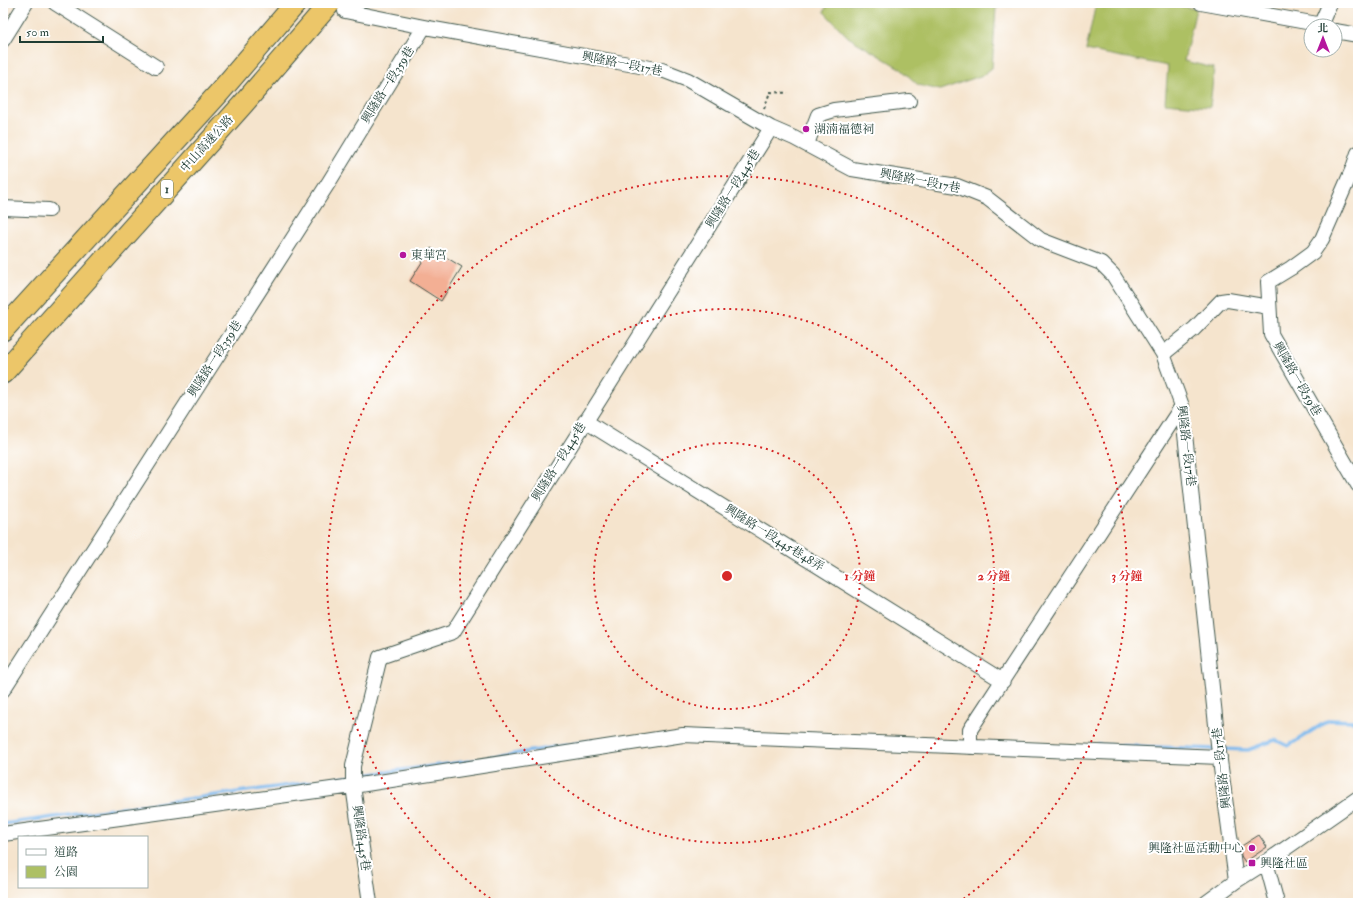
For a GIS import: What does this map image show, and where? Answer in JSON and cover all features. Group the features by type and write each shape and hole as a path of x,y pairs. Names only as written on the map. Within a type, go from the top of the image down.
{"highway":[{"name":"1","path":"3,330 218,94 296,3"},
{"name":"中山高速公路","path":"3,373 233,115 338,7"}],"street":[{"path":"3,40 26,3"},
{"path":"55,3 156,67"},
{"path":"1201,3 1303,22"},
{"path":"1323,18 1330,3"},
{"name":"興隆路一段17巷","path":"338,7 424,27 662,70 688,80 765,125 807,144 852,168 956,186 987,198 1041,240 1101,263 1113,275 1163,354 1182,406 1219,752 1236,881"},
{"name":"興隆路一段359巷","path":"3,690 329,182 424,27"},
{"path":"1343,31 1358,35"},
{"path":"807,144 818,115 834,110 909,100"},
{"name":"興隆路一段445巷","path":"353,780 353,766 380,657 453,632 585,421 765,125"},
{"name":"興隆路一段59巷","path":"1358,153 1322,239 1313,252 1268,282 1271,334 1358,485"},
{"path":"3,208 49,210"},
{"path":"1163,354 1194,329 1221,301 1228,300 1269,307"},
{"path":"970,742 970,730 1182,406"},
{"name":"興隆路一段445巷48弄","path":"585,421 1003,681"},
{"path":"3,834 353,780 683,735 970,742 1219,752"},
{"name":"興隆路445巷","path":"353,780 370,903"},
{"path":"1206,903 1358,798"},
{"path":"1266,862 1277,903"}],"path":[{"path":"765,125 770,92 788,93"}],"green space":[{"path":"828,3 1005,3 996,8 992,68 983,75 940,90 918,85 901,69 848,37 824,12"},
{"path":"1096,3 1164,3 1196,9 1184,61 1214,68 1210,107 1165,103 1168,66 1086,50"}],"building":[{"path":"431,248 462,267 441,301 410,281"},
{"name":"興隆社區活動中心","path":"1259,835 1267,847 1245,862 1241,856 1240,847"}],"waterway":[{"path":"1222,749 1248,750 1275,740 1288,746 1329,720 1353,721 1358,724"},
{"path":"356,776 478,760 597,740 622,738"},
{"path":"1098,745 1216,749"},
{"path":"3,824 349,777"}],"tunnel":[{"path":"305,3 333,8"}],"place":[{"name":"湖湳福德祠","path":"806,129"},
{"name":"東華宮","path":"403,255"},
{"name":"興隆社區活動中心","path":"1252,848"},
{"name":"興隆社區","path":"1252,863"}]}
